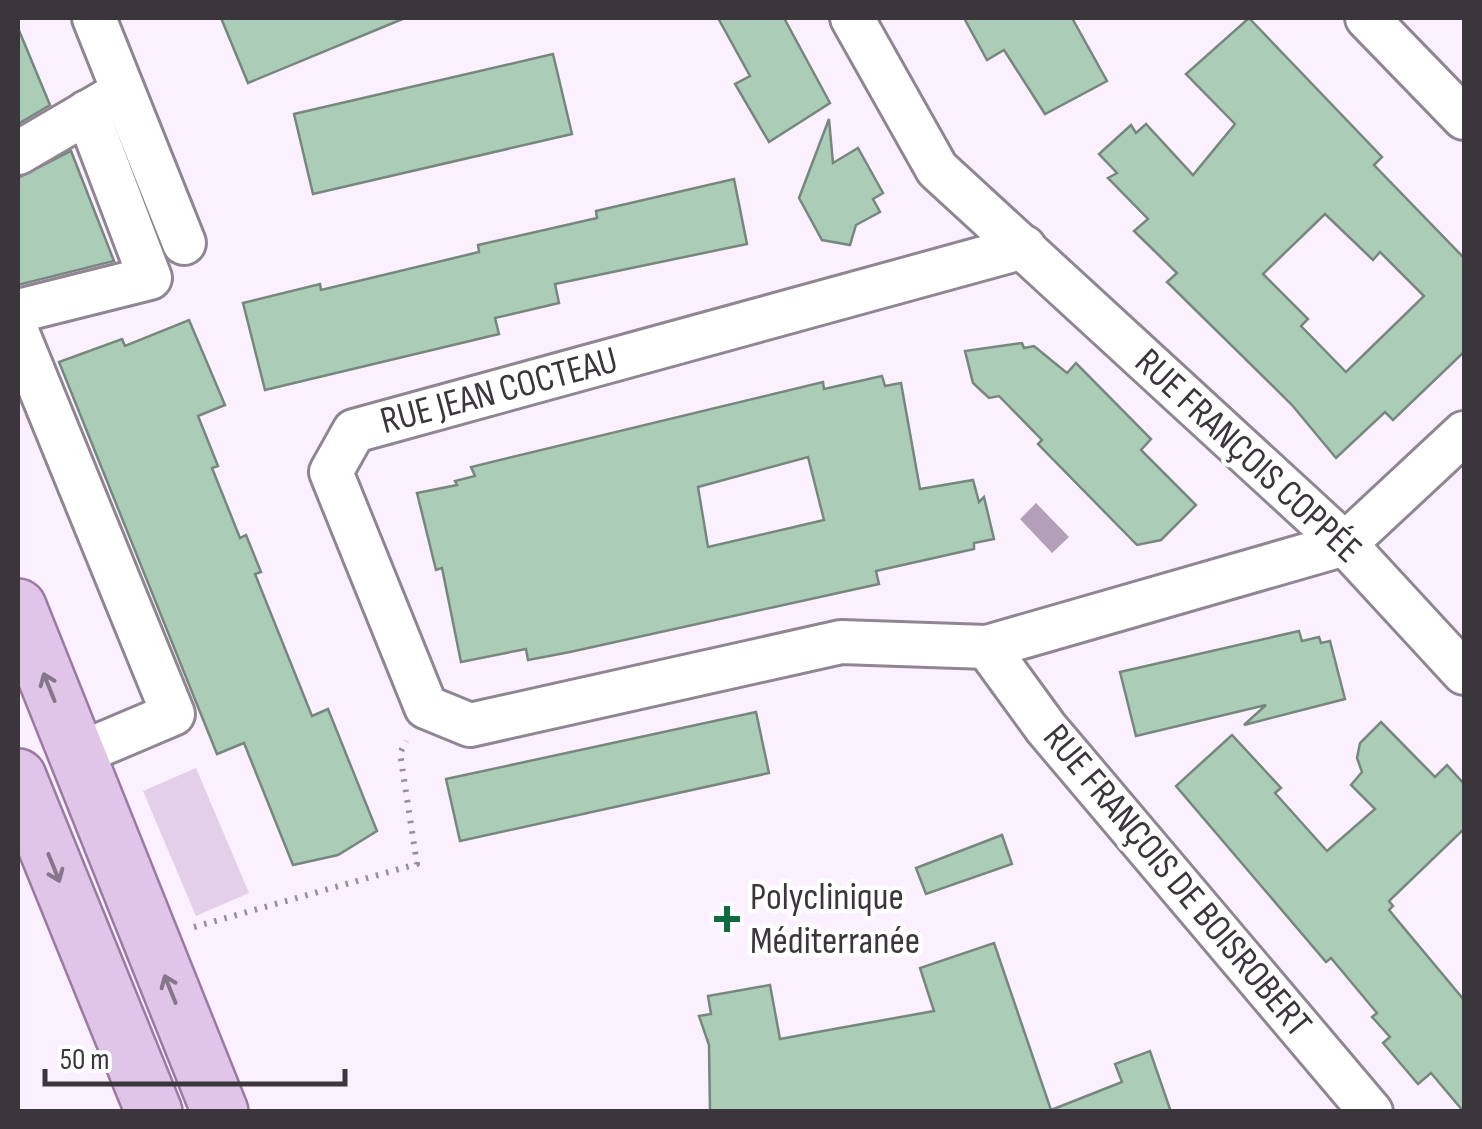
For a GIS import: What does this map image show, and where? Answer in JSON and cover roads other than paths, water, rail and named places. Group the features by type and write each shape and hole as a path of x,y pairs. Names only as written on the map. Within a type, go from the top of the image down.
{"main road":[{"path":"18,607 220,1112"},
{"path":"18,777 154,1112"}],"street":[{"path":"18,311 150,278 105,102 94,18"},
{"name":"RUE FRANÇOIS COPPÉE","path":"852,18 937,168 1345,544 1464,673"},
{"path":"1367,18 1464,118"},
{"path":"18,153 105,102"},
{"path":"105,102 184,244"},
{"name":"RUE JEAN COCTEAU","path":"987,648 841,642 470,725 426,707 331,472 354,431 1024,247"},
{"path":"18,334 172,714 76,755"},
{"path":"987,648 1345,544 1464,433"},
{"name":"RUE FRANÇOIS DE BOISROBERT","path":"987,648 1046,728 1371,1112"}],"place":[{"name":"Polyclinique Méditerranée","path":"727,919"}]}
